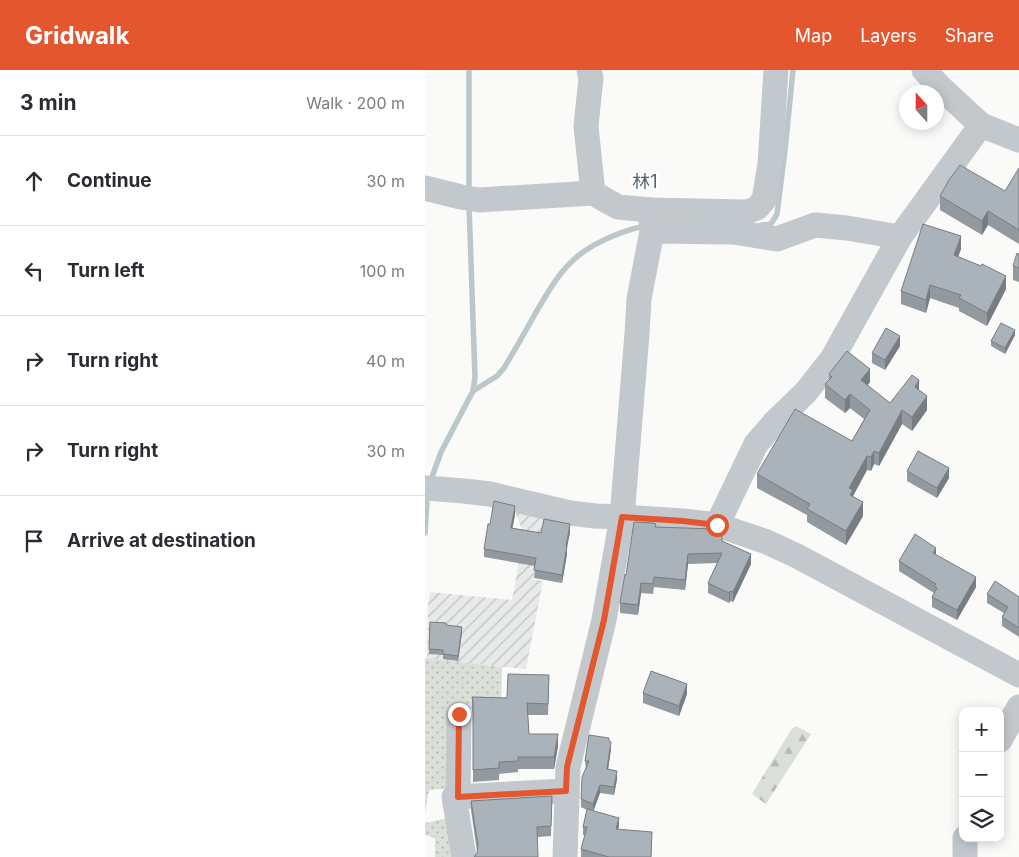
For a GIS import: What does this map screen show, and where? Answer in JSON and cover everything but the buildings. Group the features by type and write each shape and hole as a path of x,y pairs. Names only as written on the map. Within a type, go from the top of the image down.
{"street":[{"path":"589,70 591,78 587,126 593,193"},
{"path":"651,221 747,212 757,208 764,200 770,164 776,70"},
{"path":"924,70 981,125 1019,140"},
{"path":"717,525 756,444 773,423 806,392 832,359 899,237 981,125"},
{"path":"425,188 479,200 593,193 618,207 651,221 777,239 815,225 847,228 899,237"},
{"path":"565,857 567,767 604,620 622,517 639,299 651,221"},
{"path":"425,488 490,494 570,513 717,525 767,542 797,556 1019,675"},
{"path":"1007,743 1019,708"},
{"path":"458,797 459,714"},
{"path":"464,857 454,797 566,791"},
{"path":"965,842 965,857"}],"shaded area":[{"path":"515,512 544,519 533,579 543,581 526,669 427,659 430,592 512,600 524,535"}],"green space":[{"path":"425,658 502,667 501,709 454,709 452,788 429,790 425,813"},
{"path":"796,726 811,734 766,804 752,794 791,730"},
{"path":"452,817 458,857 435,857 435,838 425,835 425,820 426,823"}],"waterway":[{"path":"469,70 469,193"},
{"path":"761,225 771,224 777,214 793,70"},
{"path":"432,477 441,452 473,391 475,377 469,205"},
{"path":"473,391 497,376 504,368 549,291 571,262 601,241 645,226"},
{"path":"425,533 427,502"}],"district":[{"name":"林1","path":"645,181"}],"route":[{"path":"459,714 458,797 566,791 567,767 604,620 622,517 717,525"}]}
